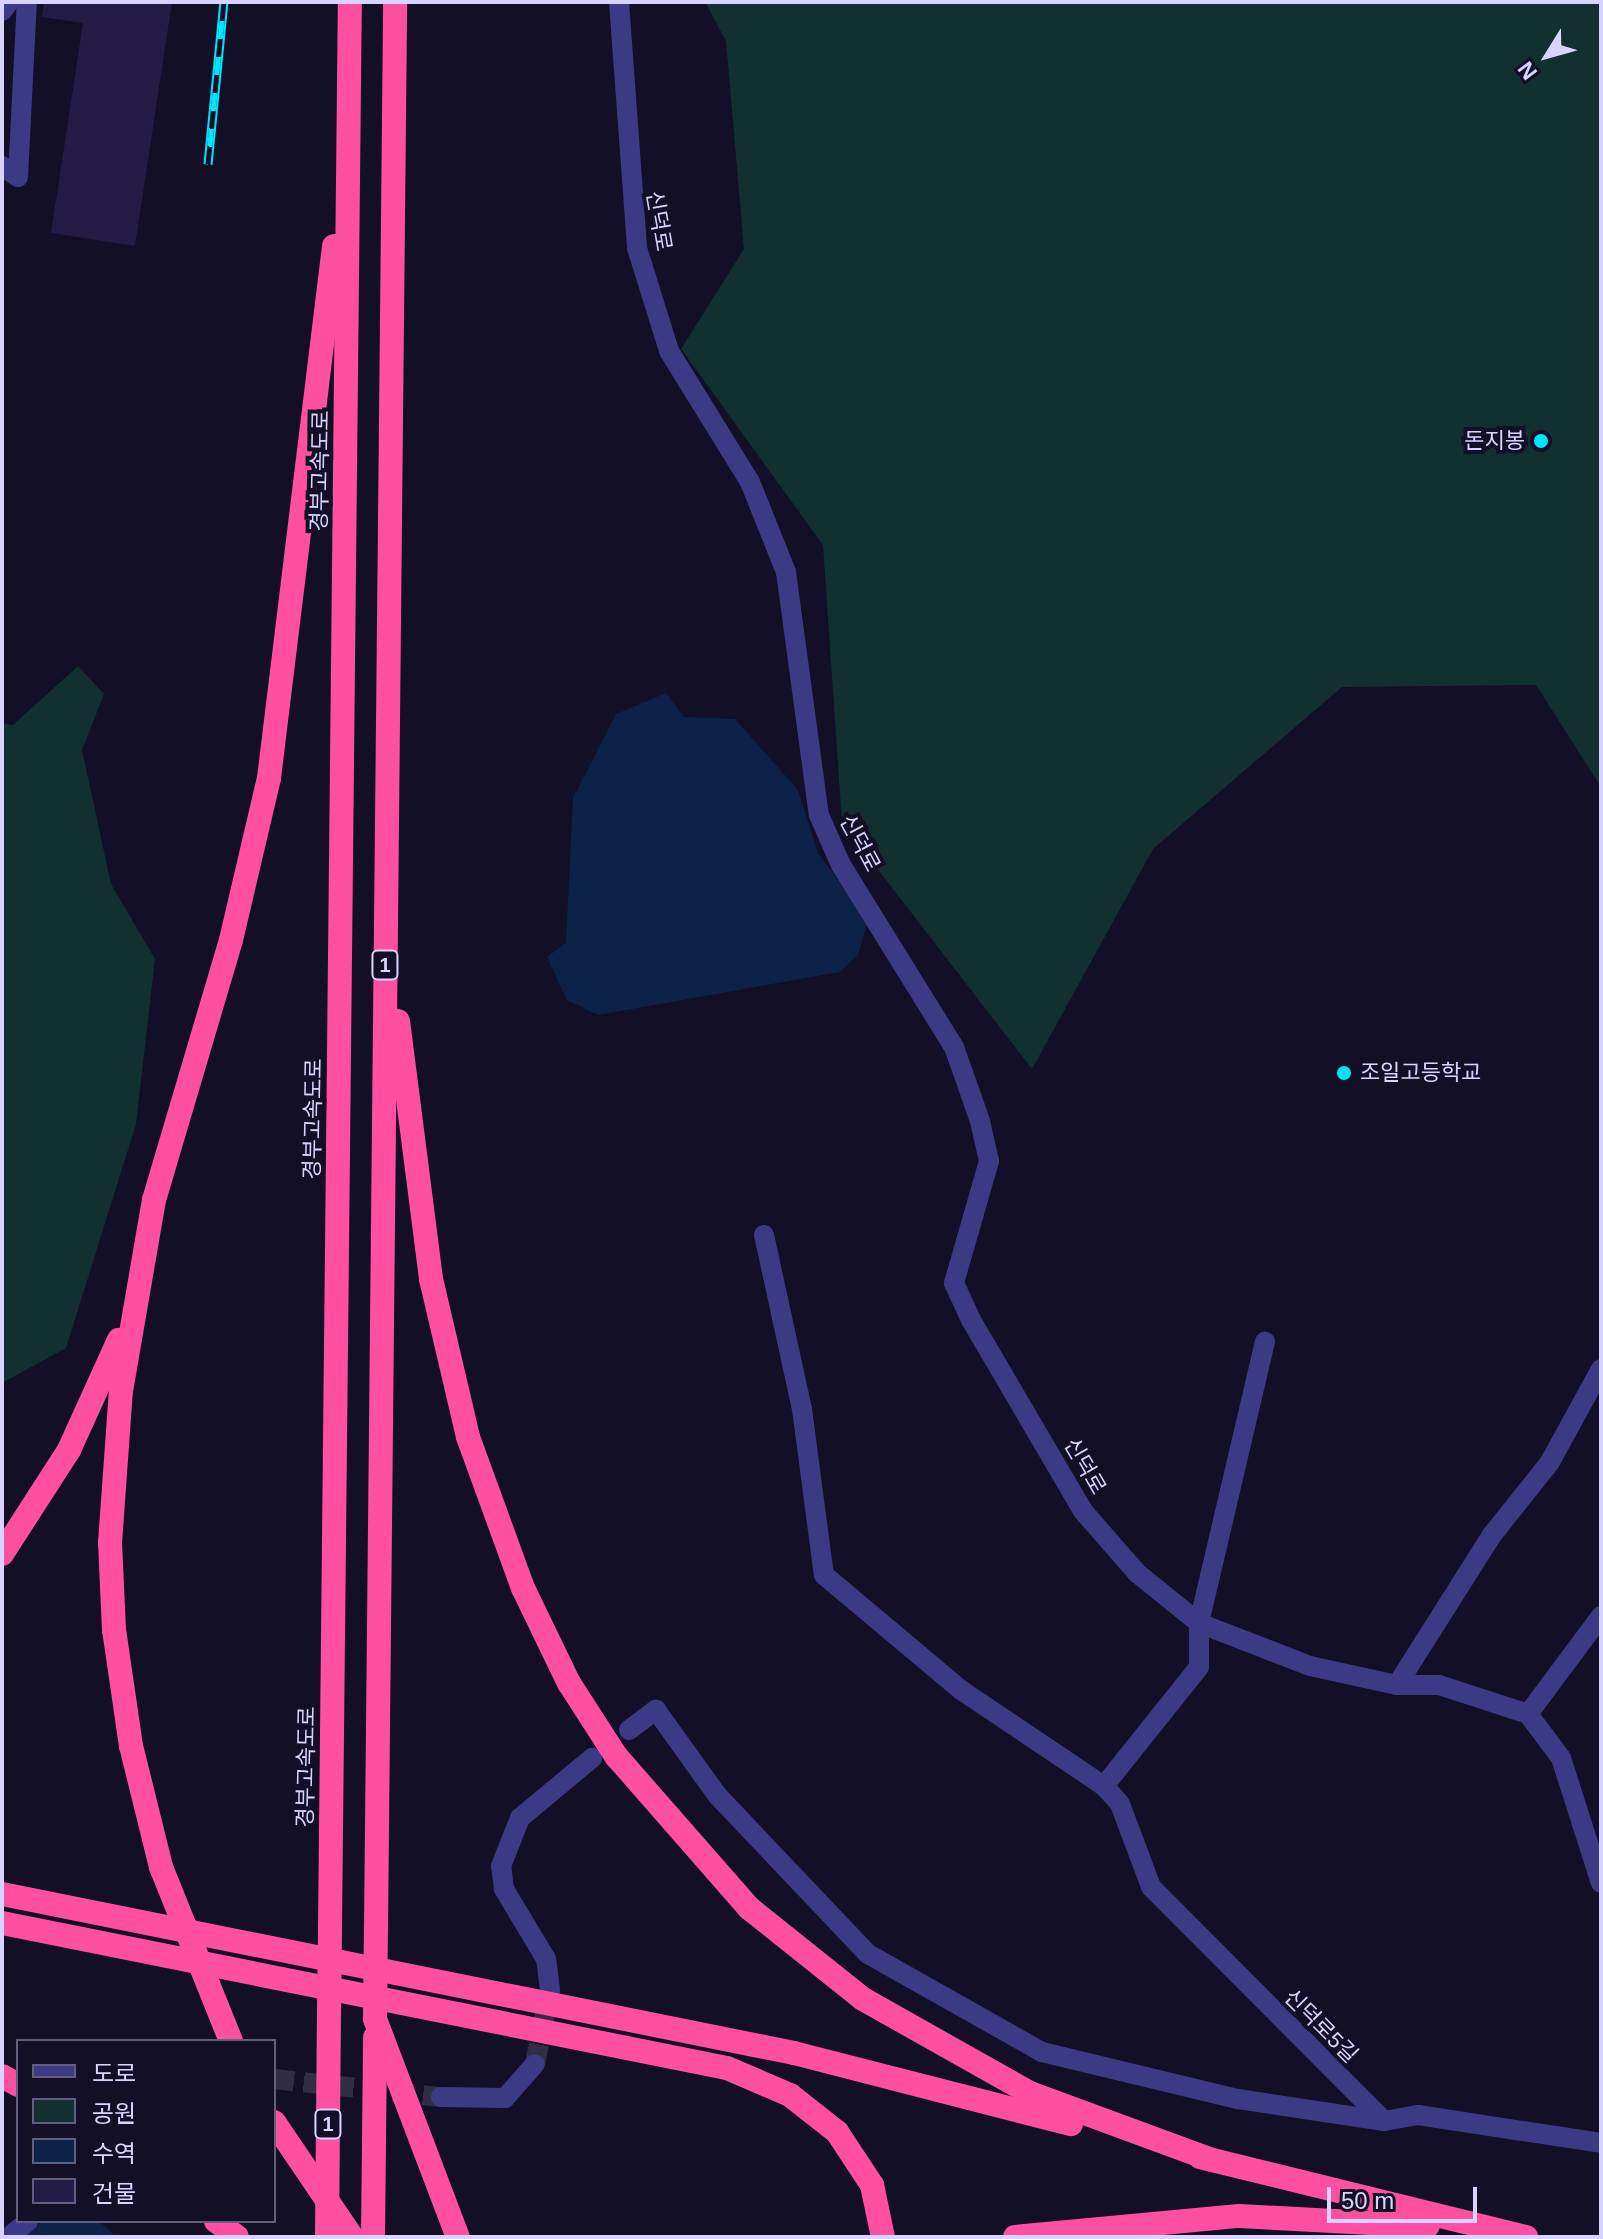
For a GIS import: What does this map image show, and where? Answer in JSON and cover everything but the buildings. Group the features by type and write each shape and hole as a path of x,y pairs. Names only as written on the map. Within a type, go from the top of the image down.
{"highway":[{"name":"경부고속도로","path":"327,2237 350,2"},
{"name":"1","path":"373,2237 395,2"},
{"path":"2,1554 87,1415 124,1327 269,778 349,117"},
{"path":"386,867 411,1149 455,1392 523,1588 591,1721 713,1871 826,1974 1030,2093 1212,2160"},
{"path":"141,1261 115,1454 110,1568 127,1724 161,1867 230,2039"},
{"path":"2,1894 794,2053 1526,2237"},
{"path":"2,1923 727,2068 818,2114 872,2185 883,2237"},
{"path":"375,2019 458,2237"},
{"path":"276,2125 352,2237"},
{"path":"1015,2237 1167,2220 1323,2216 1514,2237"},
{"path":"219,2223 237,2237"}],"street":[{"path":"2,11 9,2"},
{"path":"2,166 18,177 27,2"},
{"name":"신덕로","path":"619,2 637,248 669,351 750,482 786,572 819,815 841,865 954,1047 980,1121 989,1161 954,1283 1083,1511 1137,1573 1199,1623 1310,1666 1397,1685 1439,1685 1528,1714"},
{"path":"764,1235 802,1409 824,1575 961,1690 1104,1786 1199,1667 1199,1623 1265,1342"},
{"path":"1397,1685 1492,1535 1550,1462 1601,1369"},
{"path":"1601,1616 1528,1714 1561,1758 1601,1883"},
{"path":"629,1730 656,1710 717,1795 868,1954 1042,2052 1238,2099 1384,2121 1418,2115 1601,2143"},
{"path":"550,1990 546,1959 504,1889 501,1866 520,1818 592,1758"},
{"name":"신덕로5길","path":"1104,1786 1120,1804 1151,1887 1384,2121"},
{"path":"441,2097 505,2098 535,2064"},
{"path":"9,2237 26,2223"}],"green space":[{"path":"705,2 1601,2 1601,787 1536,685 1342,687 1153,849 1032,1069 842,823 823,545 681,349 744,249 726,41"},
{"path":"78,666 104,694 82,750 111,884 155,959 136,1124 66,1348 2,1383 2,723 13,725"}],"water":[{"path":"666,693 684,717 735,719 798,790 818,853 868,921 858,955 840,972 598,1015 567,1000 547,957 566,943 573,798 616,714"},
{"path":"40,2223 101,2223 116,2237 23,2237"}],"tunnel":[{"path":"535,2064 550,1990"},
{"path":"276,2079 441,2097"}],"railway":[{"path":"208,164 224,2"}],"place":[{"name":"돈지봉","path":"1541,441"},
{"name":"조일고등학교","path":"1344,1073"}]}
